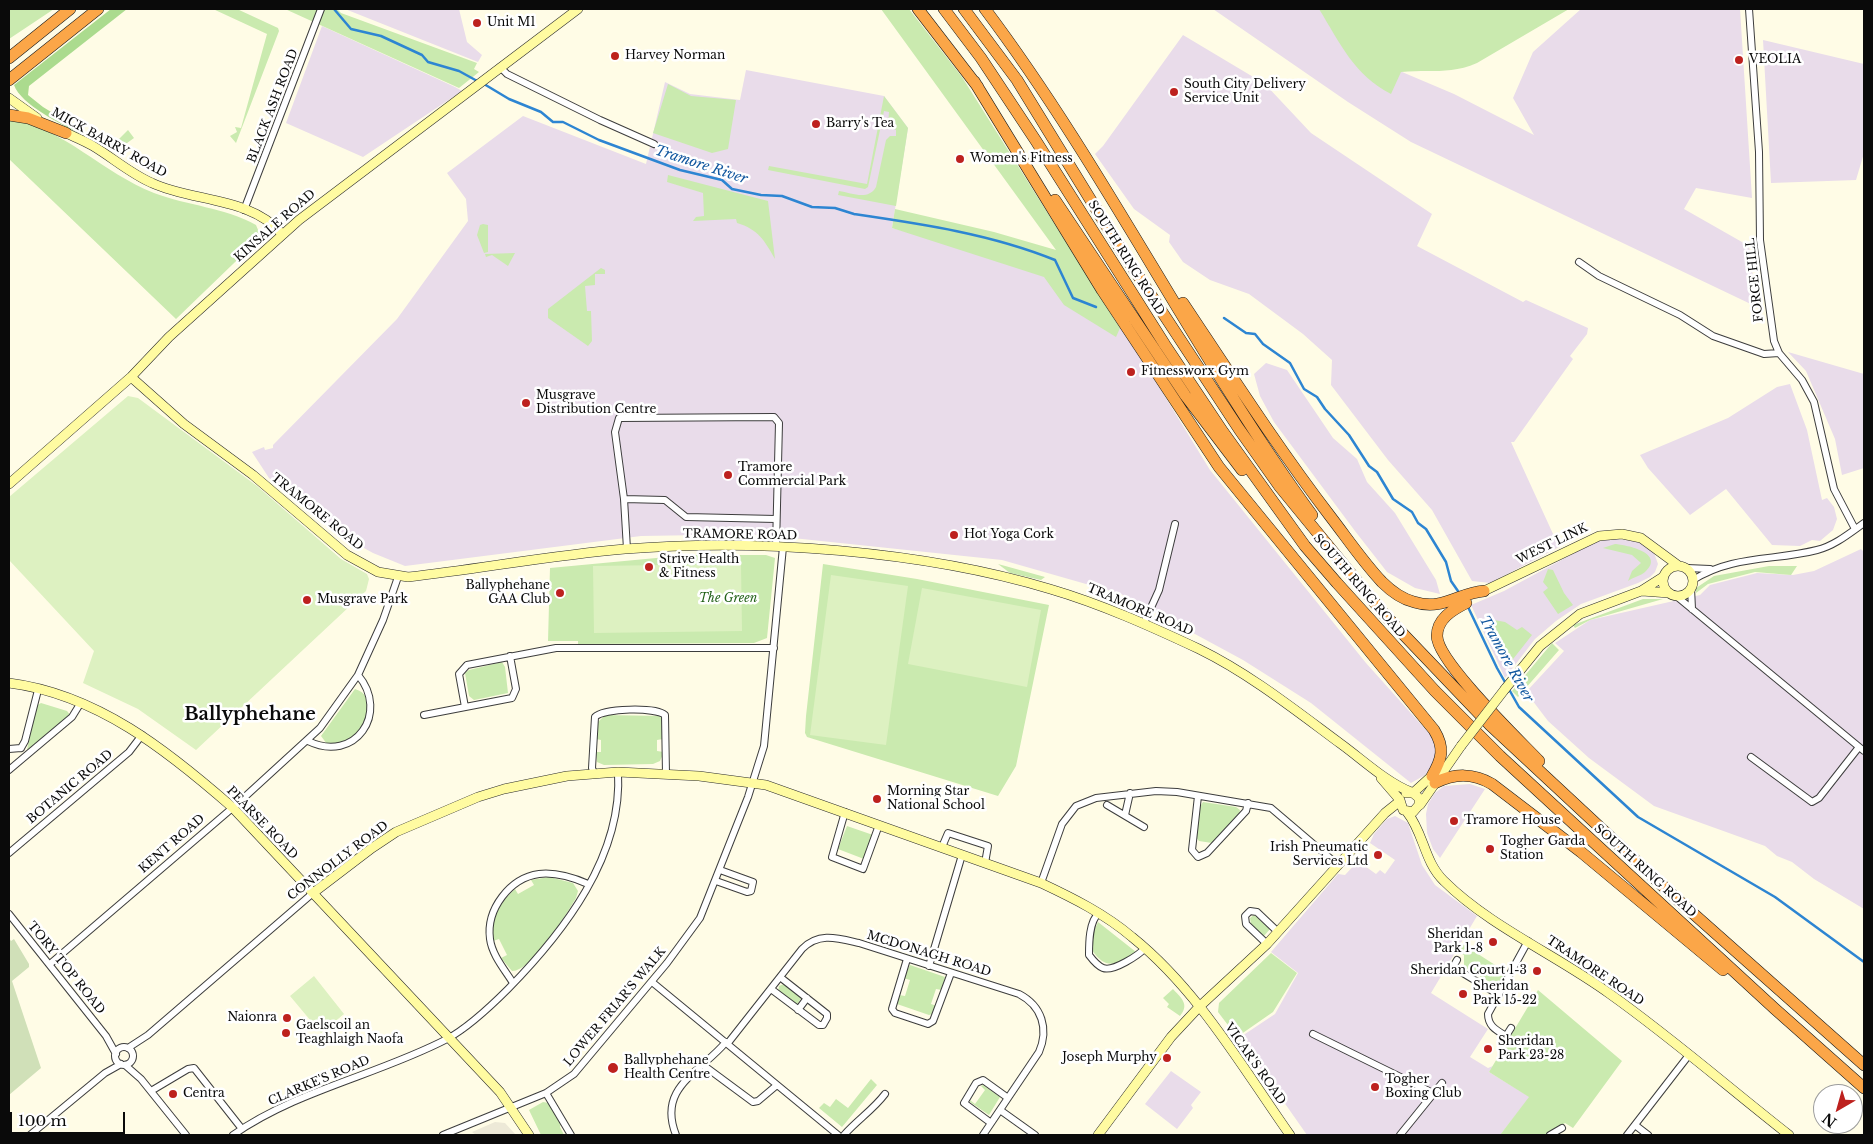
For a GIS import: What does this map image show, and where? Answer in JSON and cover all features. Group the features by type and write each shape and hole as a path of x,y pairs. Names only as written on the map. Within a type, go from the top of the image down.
{"highway":[{"path":"9,58 70,9"},
{"path":"9,80 98,9"},
{"path":"918,9 1011,131 1185,395 1224,449 1305,546"},
{"name":"SOUTH RING ROAD","path":"944,9 981,58 1036,141 1213,416 1305,546 1385,638 1467,724 1568,820 1864,1088"},
{"name":"SOUTH RING ROAD","path":"964,9 1017,80 1122,251 1239,430 1280,486 1384,614 1490,725 1678,900 1864,1064"},
{"path":"985,9 1044,91 1101,183 1150,274 1191,344 1246,429 1324,541"},
{"path":"974,81 1097,283 1219,467 1434,730 1441,744 1442,755 1434,779 1468,776 1482,778 1498,788 1581,852 1695,948 1775,1009"},
{"path":"9,115 28,118 66,133"},
{"path":"1101,183 1275,440 1383,583 1408,600 1428,605 1451,602 1474,592 1484,591"},
{"path":"1109,197 1288,482 1384,614"},
{"path":"1484,591 1477,598 1452,610 1444,618 1438,627 1439,647 1474,692 1593,819"}],"street":[{"name":"KINSALE ROAD","path":"9,484 131,377 169,337 282,234 357,174 578,9"},
{"name":"FORGE HILL","path":"1749,9 1759,152 1760,240 1774,341 1779,354 1802,380 1814,402 1834,490 1855,529"},
{"name":"BLACK ASH ROAD","path":"244,210 320,12"},
{"path":"496,70 567,105 654,144"},
{"name":"MICK BARRY ROAD","path":"9,98 31,115 93,146 153,184 214,199 244,210 273,224 282,234"},
{"path":"1579,262 1599,276 1680,315 1713,336 1764,354 1779,354"},
{"name":"TRAMORE ROAD","path":"131,377 184,424 253,475 342,551 378,572 398,577 627,549 685,546 779,547 893,558 987,574 1051,589 1144,623 1217,658 1257,683 1368,765 1412,793"},
{"name":"LOWER FRIAR'S WALK","path":"443,1135 546,1093 580,1069 693,930 716,881 753,783 765,737 774,648 779,547 776,518 779,423 774,417 619,418 615,432 624,499"},
{"path":"627,549 624,499 665,500 686,517 776,518"},
{"path":"1402,806 1413,812 1419,806 1434,779 1524,666 1551,636 1580,614 1641,591 1664,575 1671,567 1710,569 1736,562 1817,550 1833,543 1864,523"},
{"path":"1144,623 1159,590 1175,524"},
{"name":"WEST LINK","path":"1484,591 1599,536 1632,536 1648,542 1683,567"},
{"path":"1660,552 1664,586 1672,594 1692,608 1862,749 1819,798 1812,802 1751,756"},
{"path":"1683,567 1692,584 1692,608"},
{"path":"1641,591 1684,594 1692,584 1710,569"},
{"name":"KENT ROAD","path":"50,964 232,808 308,740 330,716 358,675 381,625 398,577"},
{"path":"465,707 459,674 461,670 467,665 510,656 556,648 774,648"},
{"path":"424,715 507,700 513,696 516,689 510,656"},
{"path":"308,740 335,747 354,741 361,733 369,716 370,700 364,684 358,675"},
{"name":"PEARSE ROAD","path":"9,683 38,690 80,704 112,718 142,735 232,808 511,1107 529,1135"},
{"path":"21,748 38,690"},
{"path":"9,770 72,717 80,704"},
{"path":"594,773 592,768 595,717 602,712 630,710 659,711 665,715 666,774"},
{"name":"BOTANIC ROAD","path":"9,853 129,752 142,735"},
{"path":"9,749 21,748 27,754"},
{"name":"TRAMORE ROAD","path":"1368,765 1416,823 1431,863 1445,882 1484,912 1611,994 1789,1135"},
{"name":"CONNOLLY ROAD","path":"126,1048 147,1036 313,893 372,848 410,825 490,792 594,773 618,772 666,774 753,783 845,812 1041,883 1099,913 1145,948 1199,1007"},
{"name":"CLARKE'S ROAD","path":"233,1135 278,1110 448,1038 480,1014 513,983 555,936 588,884 605,850 618,797 618,772"},
{"path":"1402,806 1405,793 1412,793 1434,779"},
{"path":"1041,883 1062,824 1076,806 1096,798 1130,793 1167,792 1264,806 1278,813 1338,865"},
{"path":"1125,815 1130,793"},
{"path":"1412,793 1419,798 1419,806"},
{"path":"1198,796 1192,850 1198,857 1207,853 1246,811 1248,803"},
{"path":"1107,805 1144,827"},
{"path":"1100,1134 1160,1051 1199,1007 1267,944 1385,813 1402,806"},
{"name":"TRAMORE ROAD","path":"1419,806 1422,840"},
{"path":"845,812 832,857 863,869 879,825"},
{"path":"942,847 948,833 988,846 985,863"},
{"path":"929,966 962,855"},
{"path":"716,881 747,892 751,891 753,882 720,870"},
{"path":"513,983 497,958 490,939 492,916 503,896 520,881 538,874 563,875 588,884"},
{"path":"1267,944 1246,924 1245,916 1250,911 1254,911 1278,932"},
{"path":"1099,913 1095,916 1092,925 1089,955 1103,968 1110,968 1135,957 1145,948"},
{"name":"TORY TOP ROAD","path":"9,914 106,1036 117,1046 126,1048"},
{"name":"MCDONAGH ROAD","path":"676,1135 670,1119 672,1099 680,1086 727,1043 806,945 825,937 837,937 1019,994 1029,1000 1038,1010 1044,1024 1043,1044 1008,1098"},
{"path":"1510,1028 1506,1036 1492,1027 1488,1021 1488,1014 1528,941"},
{"path":"907,959 892,1009 895,1013 928,1024 933,1022 950,973"},
{"path":"1457,960 1453,967 1499,995"},
{"path":"771,989 818,1025 823,1025 827,1014 780,977"},
{"path":"652,982 838,1135"},
{"path":"798,1010 807,998"},
{"name":"VICAR'S ROAD","path":"1199,1007 1290,1135"},
{"path":"1314,1034 1433,1093"},
{"name":"TORY TOP ROAD","path":"106,1036 116,1056"},
{"name":"CONNOLLY ROAD","path":"133,1056 147,1036"},
{"path":"105,1073 119,1049 126,1048 133,1056 134,1064 141,1079"},
{"path":"1627,1135 1689,1055"},
{"path":"116,1056 141,1079 186,1135"},
{"path":"30,1135 105,1073 130,1062 133,1056"},
{"path":"704,1065 753,1102 758,1102 778,1085"},
{"path":"151,1091 194,1068 242,1129"},
{"path":"983,1135 1008,1098 983,1080 976,1083 964,1103 991,1123"},
{"path":"1400,1135 1442,1083"},
{"path":"546,1093 572,1135"},
{"path":"844,1135 885,1094"},
{"path":"1000,1110 1035,1135"},
{"path":"1635,1125 1648,1135"},
{"path":"1550,1135 1562,1128"}],"shaded area":[{"path":"345,9 459,9 467,42 482,55 478,62"},
{"path":"1213,9 1331,9 1395,69 1454,94 1534,135 1513,98 1533,52 1581,9 1740,9 1752,198 1696,188 1684,209 1749,246 1757,307 1411,142 1348,102"},
{"path":"322,26 462,91 363,157 286,123"},
{"path":"1183,35 1265,84 1311,133 1432,214 1417,246 1523,302 1526,300 1588,328 1587,334 1570,356 1573,359 1514,442 1511,442 1559,547 1490,583 1472,581 1432,510 1388,460 1331,385 1332,360 1303,334 1249,294 1210,280 1183,262 1169,242 1170,235 1134,209 1095,154 1103,146"},
{"path":"1763,40 1864,64 1864,153 1856,180 1771,183"},
{"path":"746,70 884,96 908,128 892,228 1089,280 1161,390 1210,470 1366,663 1435,740 1437,752 1434,764 1425,775 1411,783 1311,703 1243,660 1121,594 1002,560 764,535 702,535 641,536 405,566 373,553 333,531 269,478 252,452 264,447 265,450 273,448 273,445 397,319 468,221 466,199 447,173 523,116 646,164 665,82 690,94 740,100"},
{"path":"1788,352 1864,374 1864,468 1842,475 1835,439 1806,371"},
{"path":"1266,363 1287,370 1333,438 1357,459 1367,482 1395,513 1436,580 1440,594 1415,588 1387,572 1355,531 1274,422 1260,396 1254,374"},
{"path":"1790,384 1807,430 1822,500 1827,498 1834,507 1837,519 1833,530 1820,541 1812,540 1800,546 1772,545 1726,489 1690,515 1648,468 1640,455 1728,418 1777,387"},
{"path":"1607,538 1641,542 1653,550 1658,564 1655,572 1638,583 1581,604 1556,621 1535,639 1505,678 1471,605 1504,591 1591,544"},
{"path":"1861,549 1864,552 1864,909 1814,879 1792,862 1777,856 1765,846 1654,806 1589,758 1548,721 1526,692 1564,651 1555,643 1590,620 1700,595 1710,585 1757,573 1793,575 1814,571"},
{"path":"1470,784 1485,789 1440,858 1433,849 1427,833 1426,814 1428,804 1435,793 1444,786"},
{"path":"1395,816 1408,823 1422,865 1435,885 1477,916 1431,993 1488,1029 1470,1057 1488,1068 1493,1066 1489,1072 1530,1097 1500,1135 1307,1135 1239,1038 1275,1014 1298,973 1271,952 1338,874 1345,875 1358,861 1376,874 1380,870 1385,874 1395,860 1370,843 1374,834 1387,819"},
{"path":"1171,1071 1201,1092 1191,1105 1193,1108 1177,1129 1145,1104"},
{"path":"495,1122 505,1123 516,1135 476,1135 472,1132"}],"green space":[{"path":"9,9 54,9 9,39"},
{"path":"111,9 127,9 29,86 28,95 43,107 82,131 80,134 33,107 18,92 14,85"},
{"path":"213,9 237,9 278,28 279,31 236,143 230,136 237,132 235,127 241,128 267,34"},
{"path":"285,9 337,9 341,13 477,63 474,69 479,72 459,88"},
{"path":"881,9 909,9 962,77 1120,328 1116,337 1064,305 1044,277 892,228 895,209 994,232 1056,250"},
{"path":"1319,9 1569,9 1467,67 1448,70 1401,72 1391,94 1378,86 1357,68 1341,46"},
{"path":"668,84 691,96 736,100 728,149 712,153 653,133"},
{"path":"884,96 908,128 896,206 838,195 839,191 869,194 876,187 886,140 890,136 896,136 896,130 888,125 889,112 884,111 868,187 865,189 768,170 769,166 867,184"},
{"path":"9,118 29,124 66,141 118,174 154,193 219,210 244,219 256,225 261,237 176,319 9,159"},
{"path":"128,130 134,138 116,151 112,146"},
{"path":"668,175 768,201 775,259 756,232 737,223 736,219 693,221 696,217 704,216 703,193 667,182"},
{"path":"480,225 488,225 488,252 484,253 477,235"},
{"path":"515,253 508,266 492,255 486,257 485,254"},
{"path":"601,268 605,270 605,274 595,274 595,285 585,286 587,311 591,311 592,341 588,346 548,318 548,309"},
{"path":"128,396 138,398 257,486 341,559 367,574 369,579 366,591 196,750 138,709 83,683 94,651 9,560 9,497"},
{"path":"1615,544 1642,551 1651,560 1650,565 1643,573 1628,581 1632,571 1641,563 1632,555 1603,548"},
{"name":"The Green","path":"688,555 766,555 775,558 767,638 754,643 578,644 578,641 548,641 550,568"},
{"path":"741,564 742,631 594,633 593,566"},
{"path":"823,564 917,579 1049,605 1016,766 998,796 807,737 805,733 806,716"},
{"path":"998,564 1045,577 1041,580 1010,573"},
{"path":"1769,566 1797,566 1791,575 1755,572 1708,584 1696,593 1696,588 1714,576"},
{"path":"1548,569 1553,570 1564,593 1573,605 1558,614 1543,592 1548,588 1543,582"},
{"path":"831,575 908,586 886,745 810,735"},
{"path":"922,588 1041,610 1027,687 908,664"},
{"path":"1643,599 1663,599 1590,620 1575,628 1573,625"},
{"path":"1494,620 1505,622 1517,630 1522,627 1532,635 1506,668 1492,642 1495,634 1491,623"},
{"path":"1552,643 1559,650 1518,697 1512,691"},
{"path":"502,662 505,667 508,693 474,700 469,696 465,673 469,670"},
{"path":"355,689 362,692 368,704 362,725 354,736 345,742 327,744 321,736"},
{"path":"41,703 67,711 71,716 27,750 36,706"},
{"path":"605,715 660,716 663,719 663,739 657,740 657,751 664,752 660,761 653,764 604,765 597,762 596,752 601,752 601,740 596,739 598,722"},
{"path":"1203,802 1236,807 1240,810 1239,815 1212,843 1199,841 1196,837 1199,808"},
{"path":"847,826 873,835 864,859 838,849"},
{"path":"549,877 573,883 578,891 576,898 538,953 520,969 512,971 501,958 507,955 499,939 493,941 494,919 504,900 515,889 518,894 534,885 531,880"},
{"path":"1254,915 1270,929 1264,936 1251,924 1250,918"},
{"path":"1098,922 1136,952 1136,954 1113,964 1097,957 1092,950 1094,931"},
{"path":"9,938 11,941 14,939 29,964 29,967 12,981 41,1068 9,1095"},
{"path":"1461,943 1506,972 1499,984 1495,985 1464,967 1464,955 1456,951"},
{"path":"1271,953 1297,973 1273,1012 1237,1037 1218,1012 1219,1003"},
{"path":"910,965 945,977 942,990 936,989 931,1004 937,1006 933,1014 929,1015 897,1004 899,995 905,996 910,980 903,978"},
{"path":"314,976 344,1014 321,1033 290,996"},
{"path":"784,984 802,997 796,1006 778,992 779,986"},
{"path":"1173,989 1183,1001 1184,1008 1180,1016 1167,1007 1169,1004 1163,998"},
{"path":"1538,990 1622,1061 1573,1128 1565,1123 1546,1135 1500,1135 1529,1097 1489,1072"},
{"path":"871,1079 877,1085 842,1127 819,1108 824,1103 830,1107 836,1099 848,1108"},
{"path":"983,1085 1000,1097 989,1115 970,1102 970,1100 975,1104 985,1090 981,1086"},
{"path":"543,1102 549,1103 561,1123 560,1127 564,1135 541,1135 529,1110"}],"waterway":[{"name":"Tramore River","path":"334,9 351,29 381,36 422,55 428,62 459,71 479,82"},
{"name":"Tramore River","path":"484,84 509,99 541,112 553,122 563,122 599,140 680,170 722,180 732,189 761,195 782,196 812,207 835,208 854,214 956,231 1031,251 1055,260 1073,298 1096,307"},
{"name":"Tramore River","path":"1224,318 1246,333 1255,334 1263,344 1290,363 1304,389 1317,397 1325,409 1349,435 1369,466 1377,472 1393,499 1412,512 1418,523 1426,529 1446,562 1451,581 1460,594"},
{"name":"Tramore River","path":"1468,607 1497,668 1519,707 1638,817 1775,897 1864,962"}],"place":[{"name":"Unit M1","path":"477,23"},
{"name":"Harvey Norman","path":"615,56"},
{"name":"VEOLIA","path":"1739,60"},
{"name":"South City Delivery Service Unit","path":"1174,92"},
{"name":"Barry's Tea","path":"816,124"},
{"name":"Women's Fitness","path":"960,159"},
{"name":"Fitnessworx Gym","path":"1131,372"},
{"name":"Musgrave Distribution Centre","path":"526,403"},
{"name":"Tramore Commercial Park","path":"728,475"},
{"name":"Hot Yoga Cork","path":"954,535"},
{"name":"Strive Health & Fitness","path":"649,567"},
{"name":"Ballyphehane GAA Club","path":"560,593"},
{"name":"Musgrave Park","path":"307,600"},
{"name":"Morning Star National School","path":"877,799"},
{"name":"Tramore House","path":"1454,821"},
{"name":"Togher Garda Station","path":"1490,849"},
{"name":"Irish Pneumatic Services Ltd","path":"1378,855"},
{"name":"Sheridan Park 1-8","path":"1493,942"},
{"name":"Sheridan Court 1-3","path":"1537,971"},
{"name":"Sheridan Park 15-22","path":"1463,994"},
{"name":"Naionra","path":"287,1018"},
{"name":"Gaelscoil an Teaghlaigh Naofa","path":"286,1033"},
{"name":"Sheridan Park 23-28","path":"1488,1049"},
{"name":"Joseph Murphy","path":"1167,1058"},
{"name":"Ballyphehane Health Centre","path":"613,1068"},
{"name":"Togher Boxing Club","path":"1375,1087"},
{"name":"Centra","path":"173,1094"}],"district":[{"name":"Ballyphehane","path":"250,715"}]}
